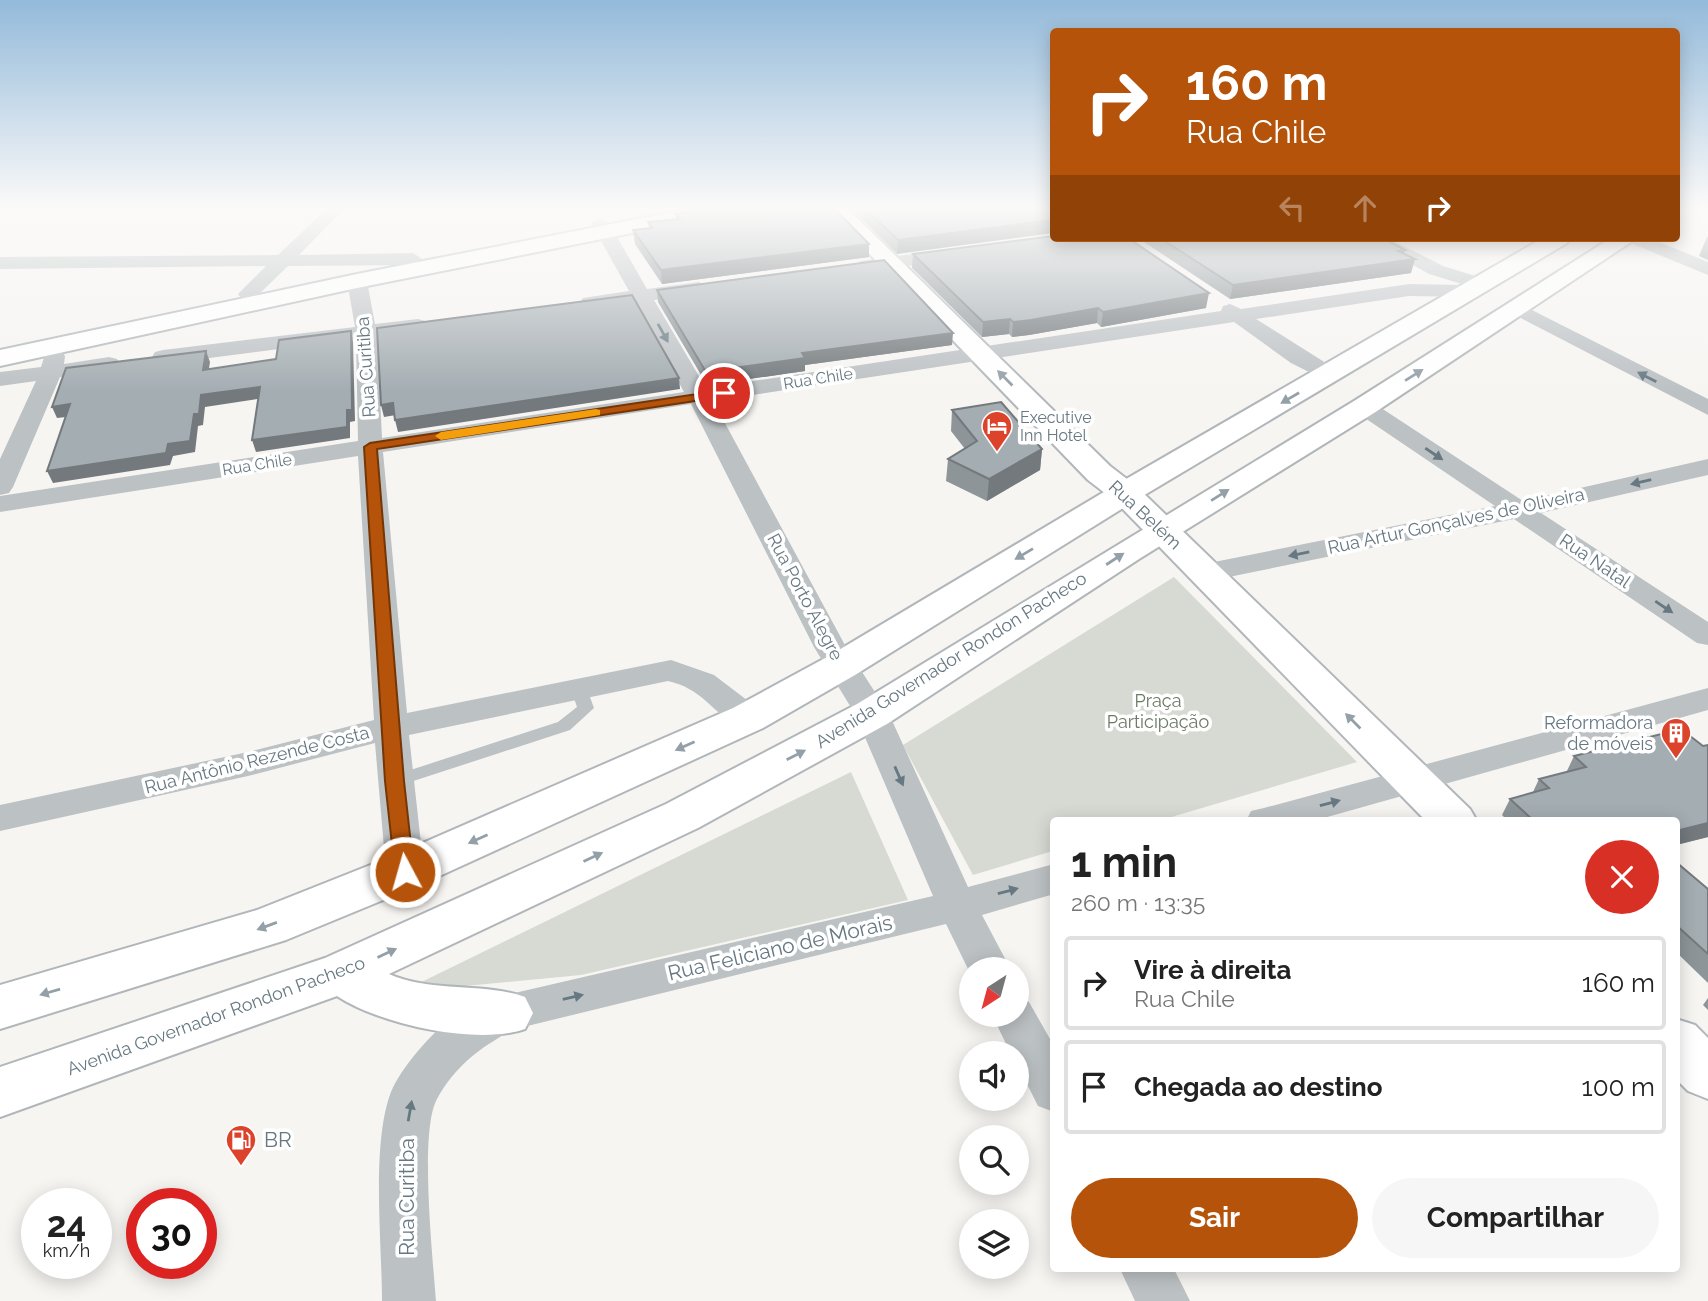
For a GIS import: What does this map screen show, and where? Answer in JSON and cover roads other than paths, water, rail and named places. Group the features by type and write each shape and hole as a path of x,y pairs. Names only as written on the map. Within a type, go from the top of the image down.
{"main road":[{"path":"0,345 362,270"},
{"path":"0,358 408,270"},
{"name":"Rua Belém","path":"898,270 1099,473 1125,493 1450,817"},
{"path":"0,1007 268,926 405,872 748,718 841,666 1125,493 1505,270"},
{"name":"Avenida Governador Rondon Pacheco","path":"0,1092 342,974 682,816 872,714 1162,531 1371,411 1578,270"},
{"path":"342,974 366,990 425,1007 506,1013"},
{"path":"1680,1046 1708,1074"}],"street":[{"path":"248,294 274,270"},
{"name":"Rua Porto Alegre","path":"627,270 699,397 841,666 872,714 957,906 983,957"},
{"path":"1435,270 1476,287"},
{"name":"Rua Curitiba","path":"357,281 366,332 370,447 394,781 405,872"},
{"path":"573,304 725,285"},
{"name":"Rua Chile","path":"0,504 1237,315 1409,290 1476,287"},
{"path":"1214,300 1299,358 1329,375"},
{"path":"1518,309 1708,408"},
{"path":"0,379 435,323"},
{"path":"0,487 51,372 57,345"},
{"name":"Rua Natal","path":"1371,411 1708,636"},
{"name":"Rua Artur Gonçalves de Oliveira","path":"1204,573 1518,510 1708,467"},
{"name":"Rua Antônio Rezende Costa","path":"0,818 235,767 391,727 671,670 702,681 748,718"},
{"path":"1278,817 1708,699"},
{"name":"Rua Feliciano de Morais","path":"506,1013 957,906 1050,880"},
{"name":"Rua Curitiba","path":"409,1301 404,1147 413,1095 436,1063 467,1032 506,1013"},
{"path":"1020,1027 1050,1083"},
{"path":"1148,1272 1163,1301"}],"lane":[{"path":"394,781 564,726 586,708 579,689"}],"place":[{"name":"Executive Inn Hotel","path":"997,453"},
{"name":"Reformadora de móveis","path":"1676,760"},
{"name":"BR","path":"241,1167"}],"park label":[{"name":"Praça Participação","path":"1158,711"}]}
